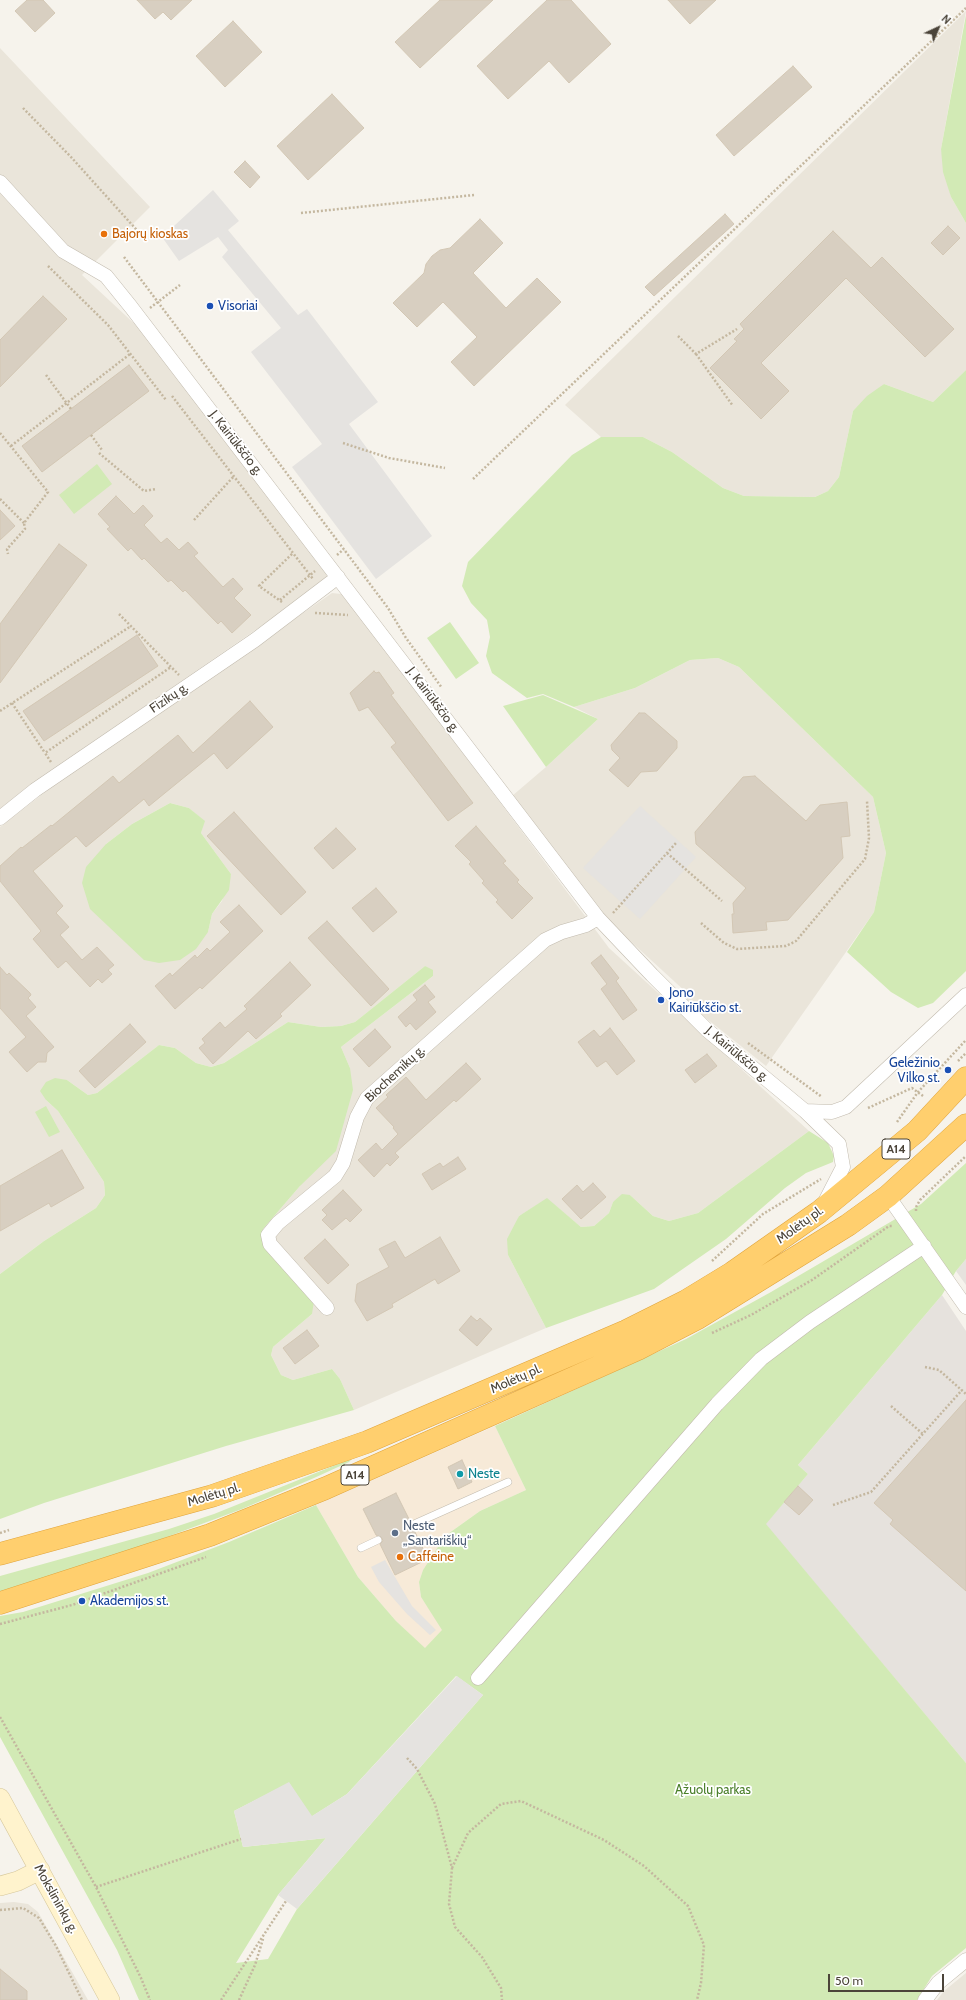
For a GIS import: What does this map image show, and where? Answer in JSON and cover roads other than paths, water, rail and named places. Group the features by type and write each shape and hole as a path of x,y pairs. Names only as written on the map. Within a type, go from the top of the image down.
{"highway":[{"name":"Molėtų pl.","path":"0,1554 212,1496 367,1442 626,1331 686,1301 732,1273 819,1212 916,1131 966,1078"},
{"name":"Molėtų pl.","path":"0,1603 210,1535 326,1488 638,1349 698,1318 848,1225 888,1196 966,1125"}],"main road":[{"name":"Mokslininkų g.","path":"0,1798 110,2000"},
{"path":"0,1886 18,1881 40,1870"}],"street":[{"name":"J. Kairiūkščio g.","path":"0,182 62,251 106,276 369,616 652,975 707,1030 805,1111 839,1144 843,1167 819,1212"},
{"name":"Fizikų g.","path":"0,818 35,790 255,640 338,576"},
{"name":"Biochemikų g.","path":"327,1308 270,1244 268,1235 278,1223 335,1176 343,1163 357,1117 367,1098 545,940 562,932 586,925 603,913"},
{"path":"805,1111 832,1112 846,1107 966,995"},
{"path":"888,1196 966,1307"},
{"path":"478,1678 712,1410 761,1359 810,1322 924,1246"},
{"path":"925,2000 938,1983 966,1960"}],"lane":[{"path":"412,1526 508,1482"},
{"path":"361,1548 378,1540"}],"place":[{"name":"Bajorų kioskas","path":"104,234"},
{"name":"Visoriai","path":"210,306"},
{"name":"Jono Kairiūkščio st.","path":"661,1000"},
{"name":"Geležinio Vilko st.","path":"948,1070"},
{"name":"Neste","path":"460,1474"},
{"name":"Neste „Santariškių“","path":"395,1533"},
{"name":"Caffeine","path":"400,1557"},
{"name":"Akademijos st.","path":"82,1601"}],"park label":[{"name":"Ąžuolų parkas","path":"713,1790"}]}
